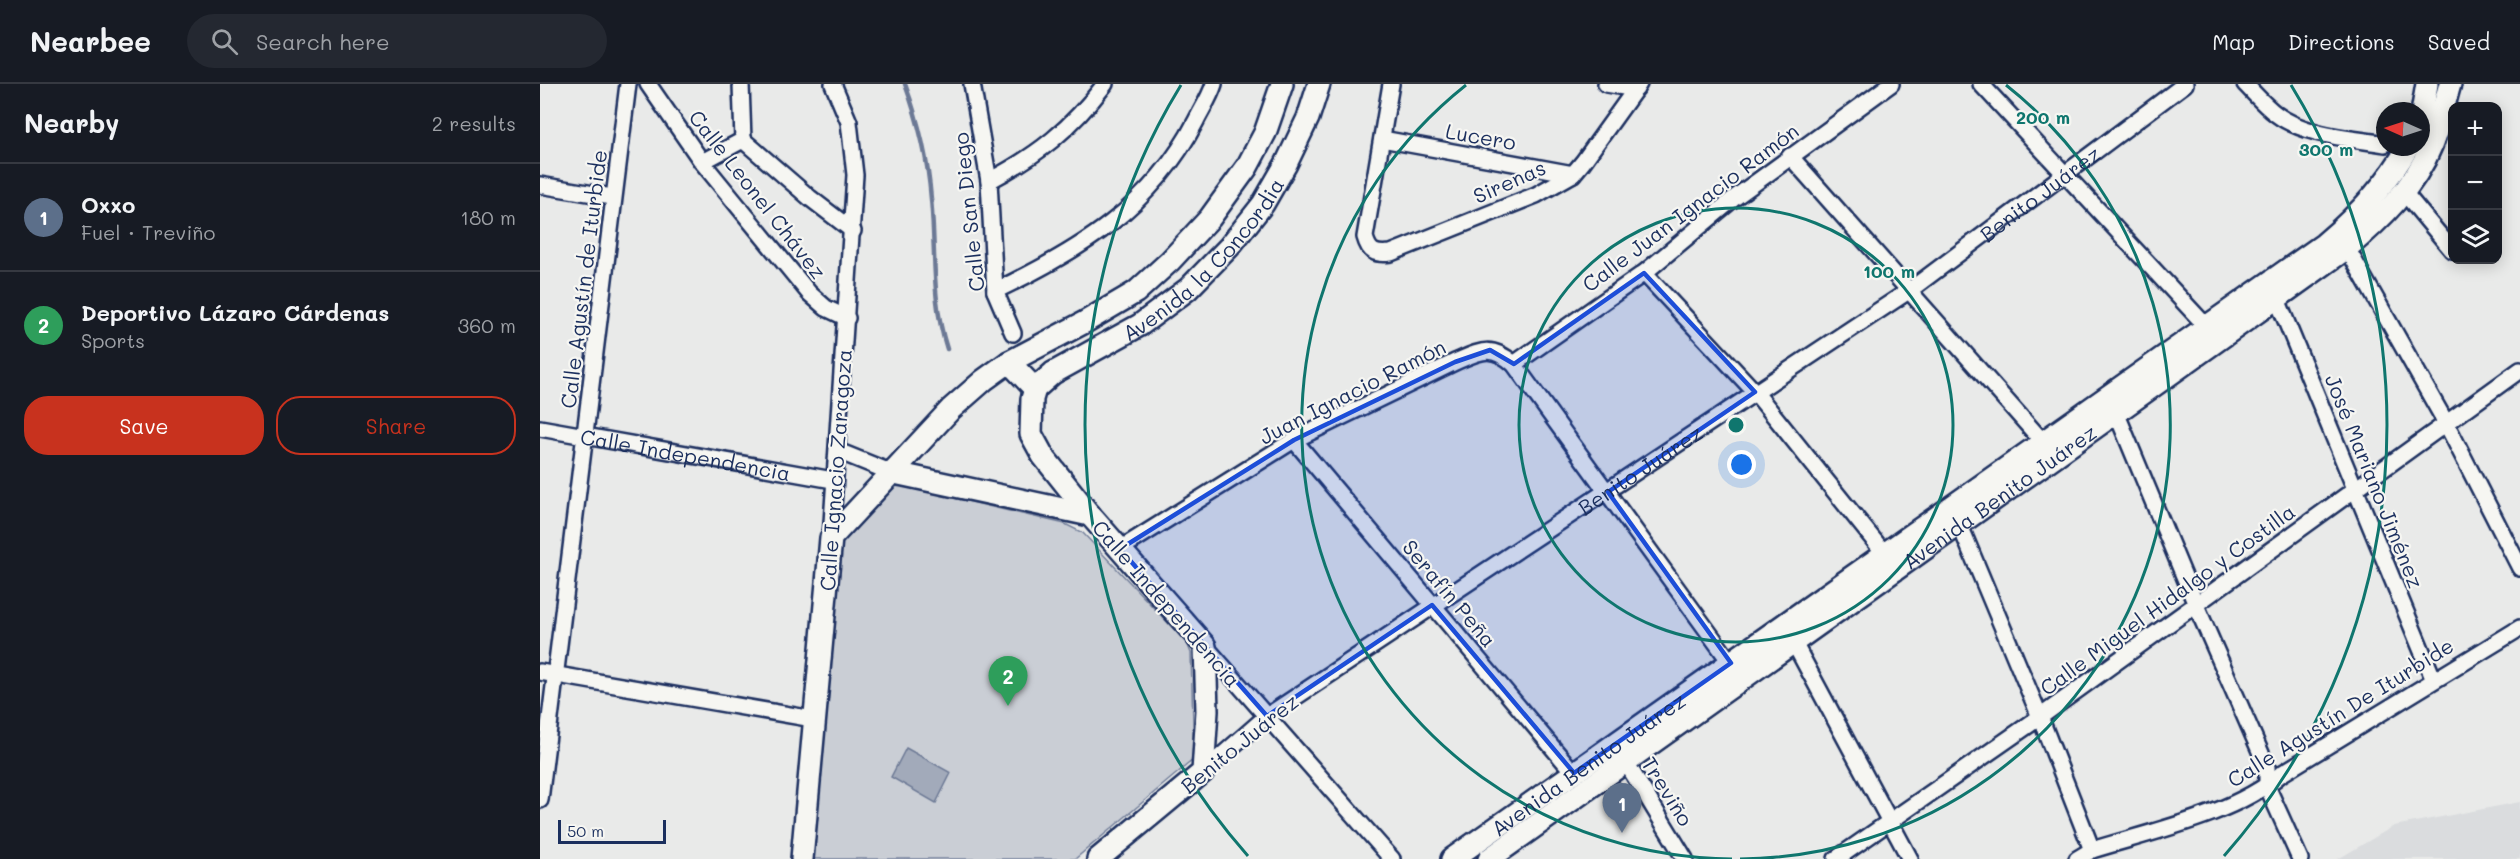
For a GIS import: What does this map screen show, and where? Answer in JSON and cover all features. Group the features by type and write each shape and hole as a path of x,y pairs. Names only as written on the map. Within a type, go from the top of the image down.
{"main road":[{"name":"Avenida la Concordia","path":"831,538 951,409 1009,362 1136,292 1170,261 1210,218 1247,167 1264,133 1282,84"},
{"name":"Avenida la Concordia","path":"1035,389 1053,373 1140,325 1188,289 1229,247 1263,204 1286,164 1308,118 1319,84"},
{"path":"2424,102 2427,84"},
{"name":"Avenida Benito Juárez","path":"1452,859 1574,773 1621,754 1793,641 2347,248 2369,230 2403,191 2430,147 2450,84"},
{"name":"Avenida Benito Juárez","path":"1489,859 1731,663 2324,243 2350,222 2376,193 2399,156"},
{"path":"1009,362 1035,389 1030,421 1036,446 1090,515"},
{"name":"Calle Independencia","path":"890,472 1090,515 1205,646"},
{"name":"Calle Ignacio Zaragoza","path":"802,859 831,538"},
{"path":"1203,772 1207,711 1205,646"},
{"name":"Benito Juárez","path":"1106,857 1203,772"}],"street":[{"name":"Calle Agustín de Iturbide","path":"540,800 586,436 612,197 628,84"},
{"name":"Calle Leonel Chávez","path":"648,84 702,162 808,293 826,308 847,318"},
{"path":"741,84 743,140 810,198 853,231"},
{"name":"Calle Ignacio Zaragoza","path":"831,538 833,480 838,451 855,176 853,141 849,122 832,84"},
{"name":"Calle San Diego","path":"972,84 989,181 995,291 1013,333"},
{"path":"989,181 1023,163 1055,140 1083,113 1105,84"},
{"path":"995,291 1049,265 1095,237 1129,210 1155,183 1186,141 1214,84"},
{"path":"1383,139 1390,84"},
{"path":"1606,84 1637,86"},
{"name":"Calle Juan Ignacio Ramón","path":"1514,364 1644,273 1733,199 1891,84"},
{"path":"1981,84 2206,326"},
{"name":"Benito Juárez","path":"1203,772 1267,716 1910,290 2185,84"},
{"path":"2245,84 2276,114 2293,124 2319,133 2376,142"},
{"name":"Sirenas","path":"1383,139 1365,237 1367,247 1373,253 1391,253 1536,195 1573,174 1637,86"},
{"name":"Lucero","path":"1383,139 1573,174"},
{"path":"702,162 743,140"},
{"path":"1790,156 2043,442"},
{"path":"540,185 612,197"},
{"path":"2403,191 2448,245"},
{"path":"2347,248 2446,423 2520,568"},
{"path":"1644,273 1755,392 1885,554"},
{"name":"José Mariano Jiménez","path":"2277,299 2433,678"},
{"name":"Juan Ignacio Ramón","path":"1120,549 1294,440 1480,352 1490,350 1502,354 1514,364"},
{"path":"1514,364 1731,663"},
{"name":"Calle Miguel Hidalgo y Costilla","path":"1836,859 2040,717 2520,370"},
{"path":"2116,412 2196,605 2267,767 2267,786 2300,859"},
{"name":"Calle Independencia","path":"540,428 833,480"},
{"name":"Serafín Peña","path":"1294,440 1574,773"},
{"name":"Calle Independencia","path":"838,451 890,472"},
{"path":"1959,523 2040,717 2092,850"},
{"name":"Calle Agustín De Iturbide","path":"2077,859 2092,850 2234,803 2267,786 2281,774 2433,678 2520,628"},
{"path":"1793,641 1910,859"},
{"name":"Calle Independencia","path":"1205,646 1392,859"},
{"path":"540,672 813,719"},
{"name":"Treviño","path":"1621,754 1685,859"}],"highlighted area":[{"path":"1644,273 1755,392 1608,492 1731,663 1574,773 1432,605 1267,716 1120,549 1294,440 1455,362 1490,350 1514,364"}],"shaded area":[{"path":"903,486 1065,524 1083,533 1187,643 1191,653 1194,759 1075,859 810,859 837,547 892,487"},
{"path":"2520,802 2520,859 2338,859 2394,826"}],"water":[{"path":"906,748 951,773 936,803 891,777"}],"waterway":[{"path":"905,84 915,112 928,170 938,312 947,349"}],"place":[{"name":"Deportivo Lázaro Cárdenas","path":"1008,706"},
{"name":"Oxxo","path":"1622,833"}]}
